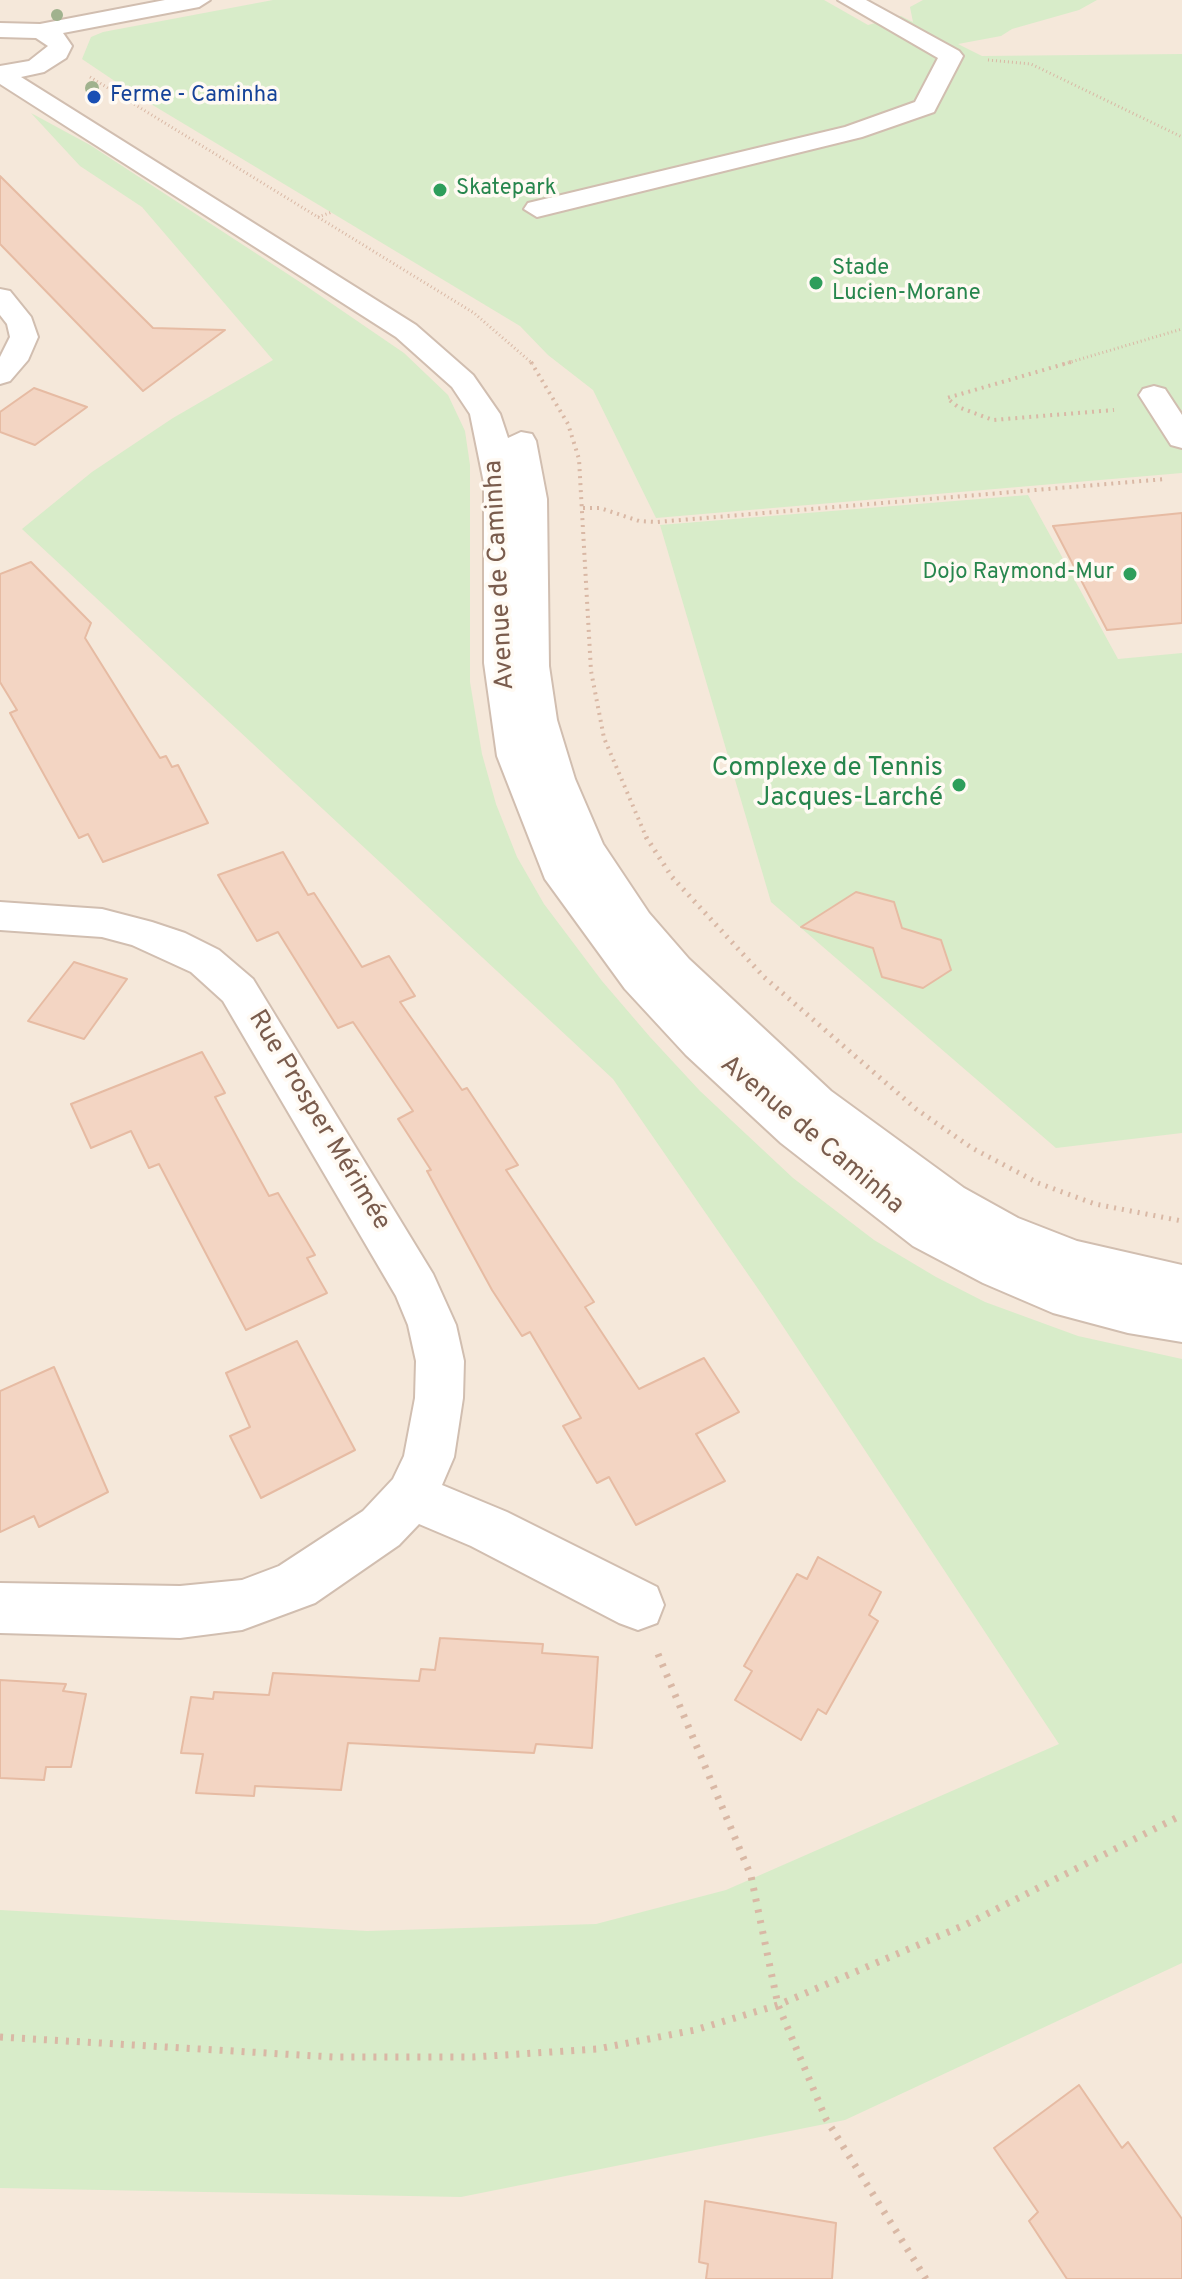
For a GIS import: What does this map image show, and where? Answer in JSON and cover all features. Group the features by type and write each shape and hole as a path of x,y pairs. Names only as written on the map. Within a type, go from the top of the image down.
{"street":[{"path":"2,29 40,31 199,0"},
{"path":"537,209 853,132 925,107 951,56 849,0"},
{"path":"0,74 36,67 58,53 60,46 56,39 40,31"},
{"name":"Avenue de Caminha","path":"36,67 44,83 76,104 430,325 475,361 494,382 509,406 526,462 531,499 532,666 539,720 556,779 585,847 608,885 675,970 816,1103 948,1201 1002,1231 1070,1259 1144,1279 1182,1285"},
{"name":"Avenue de Caminha","path":"0,74 406,331 444,360 463,381 485,414 497,459 501,663 520,770 565,879 639,978 701,1044 796,1131 929,1233 999,1269 1070,1299 1182,1322"},
{"path":"0,297 21,323 24,337 18,354 0,375"},
{"name":"Rue Prosper Mérimée","path":"0,916 71,920 138,932 171,943 205,961 238,990 416,1288 432,1325 440,1361 439,1398 429,1457 411,1496 381,1528 346,1555 296,1585 242,1605 165,1613 0,1608"},
{"path":"411,1496 489,1529 638,1605"}],"path":[{"path":"951,56 1031,64 1182,137"},
{"path":"83,73 474,313 532,362 568,424 579,459 587,630 604,738 643,833 672,877 764,977 858,1062 916,1109 972,1148 1038,1183 1095,1204 1182,1221"},
{"path":"317,218 332,212"},
{"path":"1167,417 1104,410 993,420 971,414 947,398 1182,329"},
{"path":"583,508 600,508 639,521 657,522 1166,479"},
{"path":"638,1605 751,1876 778,2005 826,2119 926,2279"},
{"path":"0,2037 333,2057 473,2057 597,2049 695,2030 778,2005 967,1924 1182,1815"}],"shaded area":[{"path":"0,0 1182,0 1182,2279 0,2279"}],"green space":[{"name":"Stade Lucien-Morane","path":"273,0 824,0 868,25 901,16 913,22 910,7 923,0 1097,0 1079,10 1012,29 1001,36 958,44 982,56 1182,54 1182,473 656,518 593,390 548,355 520,326 131,92 82,59 91,37 103,32"},
{"path":"31,113 90,145 306,286 404,353 448,395 465,431 470,465 470,682 482,754 496,804 517,857 544,904 602,981 650,1037 700,1091 793,1178 874,1240 985,1302 1078,1336 1182,1359 1182,1963 845,2120 461,2197 0,2188 0,1910 367,1931 596,1924 726,1890 1059,1744 763,1296 613,1079 22,529 92,472 173,418 273,360 142,207 80,166"},
{"name":"Complexe de Tennis Jacques-Larché","path":"1028,495 1118,659 1182,653 1182,1133 1056,1148 771,902 660,525"}],"building":[{"path":"0,176 153,328 225,330 143,391 0,244"},
{"path":"34,388 87,407 35,445 0,432 0,412"},
{"name":"Dojo Raymond-Mur","path":"1182,513 1182,623 1107,630 1053,526"},
{"path":"31,562 91,623 85,638 160,758 166,756 172,767 178,765 208,823 103,862 88,834 79,838 10,713 17,710 0,682 0,574"},
{"path":"283,852 308,895 314,893 362,967 389,956 415,996 400,1002 462,1090 467,1088 518,1165 506,1170 594,1302 585,1307 639,1389 704,1358 739,1412 696,1434 725,1481 636,1525 609,1477 597,1483 563,1426 581,1418 530,1332 522,1336 492,1290 427,1171 431,1170 398,1119 413,1111 353,1022 338,1028 278,932 257,941 218,875"},
{"path":"856,892 894,902 902,928 941,940 951,970 923,988 882,977 873,948 801,927"},
{"path":"74,962 127,979 84,1039 28,1021"},
{"path":"202,1052 225,1093 215,1097 269,1196 278,1193 315,1255 307,1258 327,1293 246,1330 159,1164 149,1168 131,1131 91,1148 71,1104"},
{"path":"297,1341 355,1450 261,1498 230,1436 250,1427 226,1373"},
{"path":"54,1367 108,1492 39,1527 34,1516 0,1532 0,1391"},
{"path":"818,1557 881,1592 869,1615 878,1621 826,1714 818,1709 801,1740 735,1700 752,1671 744,1666 797,1574 807,1579"},
{"path":"440,1638 543,1644 542,1653 598,1657 592,1748 536,1744 534,1753 348,1743 341,1790 255,1786 254,1796 196,1793 203,1754 181,1753 191,1697 213,1699 214,1692 269,1695 273,1673 419,1681 421,1669 435,1670"},
{"path":"0,1680 66,1684 63,1691 86,1694 71,1767 46,1767 44,1780 0,1778"},
{"path":"1079,2085 1122,2148 1128,2142 1182,2219 1182,2279 1067,2279 1029,2221 1038,2212 994,2148"},
{"path":"705,2201 836,2223 832,2279 706,2279 708,2264 699,2262"}],"place":[{"name":"Ferme - Caminha","path":"94,97"},
{"name":"Skatepark","path":"440,190"},
{"name":"Stade Lucien-Morane","path":"816,283"},
{"name":"Dojo Raymond-Mur","path":"1130,574"},
{"name":"Complexe de Tennis Jacques-Larché","path":"959,785"}]}
